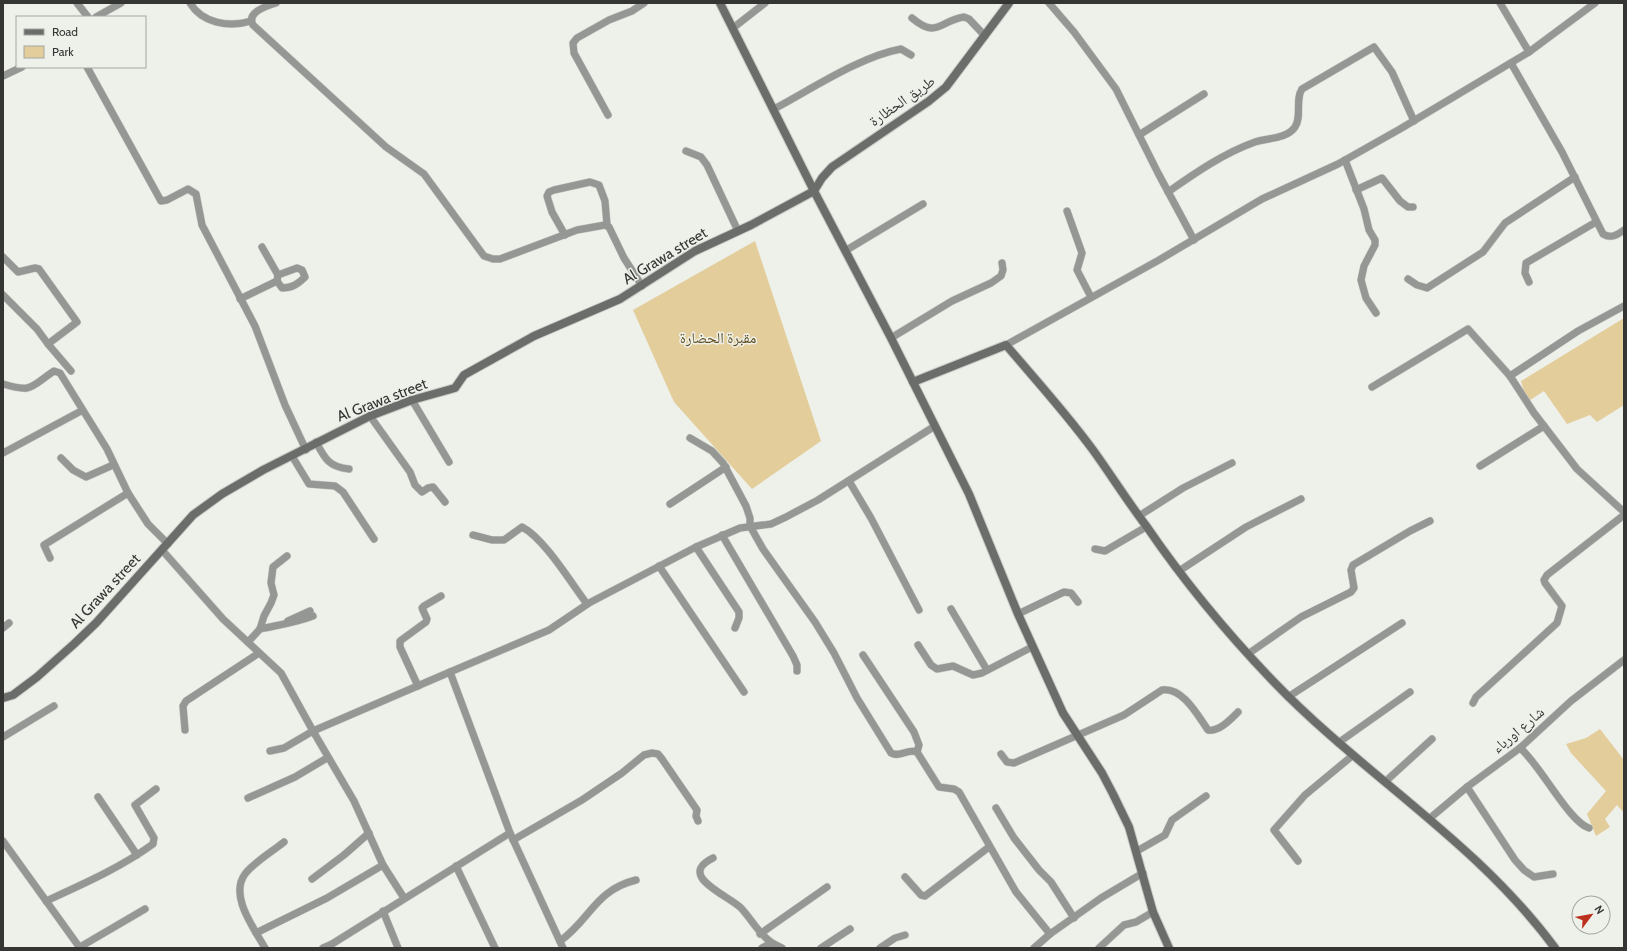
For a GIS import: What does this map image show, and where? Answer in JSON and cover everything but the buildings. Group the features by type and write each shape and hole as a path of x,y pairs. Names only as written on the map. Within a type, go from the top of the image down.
{"street":[{"path":"77,3 87,16"},
{"path":"98,16 122,3"},
{"path":"190,3 198,13 209,20 234,24 251,21"},
{"path":"276,3 257,11 252,16 251,21 253,25 386,147 424,174 484,256 493,259 500,259 593,226 607,225"},
{"path":"608,115 574,54 573,42 589,30 632,11 644,3"},
{"path":"720,3 814,191 892,338 969,494 1032,647 1063,713 1113,794 1129,827 1153,912 1169,948"},
{"path":"733,28 765,3"},
{"name":"طريق الحظارة","path":"814,191 832,166 929,101 946,87 1009,3"},
{"path":"1049,3 1074,32 1116,89 1194,240"},
{"path":"1500,3 1529,52"},
{"path":"913,382 1006,345 1194,240 1280,189 1345,160 1414,122 1529,52 1595,3"},
{"path":"912,18 923,27 929,29 936,28 962,17 966,17 985,36"},
{"path":"1168,192 1195,173 1232,152 1255,142 1276,137 1291,131 1296,122 1301,90 1374,47 1392,72 1414,122"},
{"path":"774,109 866,60 890,51 902,49 911,55"},
{"path":"1511,63 1575,177 1596,222 1606,236 1614,236 1624,230"},
{"path":"3,76 20,68"},
{"path":"88,68 161,201 167,200 188,189 194,192 202,225 254,326 285,405 306,450"},
{"path":"1139,135 1204,94"},
{"path":"686,151 701,157 707,164 738,231"},
{"path":"1345,160 1364,209 1369,230 1376,240 1364,266 1361,280 1366,298 1376,313"},
{"path":"1408,279 1425,288 1440,280 1483,252 1505,223 1575,177"},
{"path":"1356,190 1382,178 1400,201 1408,207 1412,207"},
{"path":"565,235 552,212 547,196 549,192 590,182 599,185 602,190 607,225 624,258 642,286"},
{"name":"Al Grawa street","path":"3,698 13,695 37,677 74,644 193,515 222,494 263,470 306,450 316,442 370,416 412,400 455,388 464,375 534,336 611,304 642,286 695,251 738,231 814,191"},
{"path":"845,251 923,204"},
{"path":"1067,211 1082,253 1077,270 1091,297"},
{"path":"1529,282 1525,273 1526,263 1596,222"},
{"path":"240,299 277,278 262,247"},
{"path":"3,257 18,272 35,268 39,269 77,322 48,344"},
{"path":"892,338 952,301 991,283 1000,276 1003,270 1002,263"},
{"path":"3,294 37,329 71,371"},
{"path":"1510,376 1578,331 1624,306"},
{"path":"1372,387 1468,329 1510,376 1544,426 1577,469 1622,507"},
{"path":"1006,345 1087,443 1179,571 1248,654 1288,696 1352,756 1386,781 1477,860 1516,900 1555,948"},
{"path":"3,384 21,389 33,387 54,371 60,373 106,449 128,493 148,524 218,614 281,673 328,758 354,801 383,864 404,898"},
{"path":"412,400 449,462"},
{"path":"3,453 81,410"},
{"path":"370,416 410,472 415,485 422,492 433,487 444,502"},
{"path":"270,751 284,748 313,731 549,630 587,604 696,546 740,528 778,521 818,500 935,426"},
{"path":"1480,466 1544,426"},
{"path":"690,438 712,451 720,458 748,512 750,526 771,562 815,622 834,653 857,698 890,752 896,755 911,750 916,752 939,787 954,789 959,792 1016,892 1050,934"},
{"path":"316,442 324,456 336,468 349,469"},
{"path":"292,456 309,484 335,486 343,492 374,539"},
{"path":"61,458 73,470 86,477 113,465"},
{"path":"1139,516 1183,488 1232,463"},
{"path":"670,504 726,468"},
{"path":"849,481 871,518 919,610"},
{"path":"50,558 44,545 128,493"},
{"path":"1179,571 1238,532 1301,498"},
{"path":"1473,703 1476,697 1557,622 1562,606 1545,583 1544,580 1547,575 1624,515"},
{"path":"1248,654 1301,618 1351,592 1354,588 1352,570 1353,565 1410,531 1430,521"},
{"path":"473,535 492,540 504,540 522,527 527,530 550,554 587,604"},
{"path":"1095,549 1105,551 1146,527"},
{"path":"722,535 793,656 797,666 797,671"},
{"path":"696,546 739,612 736,628"},
{"path":"248,642 260,629 264,616 274,595 271,583 273,567 287,556"},
{"path":"659,566 744,692"},
{"path":"1018,614 1064,592 1071,593 1078,602"},
{"path":"418,686 400,647 400,642 426,622 427,619 422,608 442,596"},
{"path":"951,609 987,670"},
{"path":"260,629 282,624 295,623 311,613"},
{"path":"3,628 9,623"},
{"path":"1288,696 1402,623"},
{"path":"918,645 931,665 937,669 956,666 973,674 987,670 1032,647"},
{"path":"185,730 183,706 186,701 259,653"},
{"path":"863,655 914,732 919,745 916,752"},
{"name":"شارع اورباء","path":"1429,819 1467,787 1520,748 1570,701 1624,660"},
{"path":"450,672 510,833 563,948"},
{"path":"1001,754 1005,761 1011,764 1124,715 1164,690 1181,697 1208,730 1212,731 1218,729 1238,712"},
{"path":"1338,743 1410,692"},
{"path":"3,737 54,706"},
{"path":"1386,781 1432,739"},
{"path":"1520,748 1532,761 1569,809 1585,826 1589,828"},
{"path":"513,840 582,800 622,773 644,755 652,753 658,754 662,759 697,810 696,816 698,821"},
{"path":"1298,861 1274,830 1305,795 1352,756"},
{"path":"248,798 295,776 328,758"},
{"path":"1467,787 1515,860 1524,870 1534,877 1553,874"},
{"path":"46,901 92,881 136,856 154,842 136,803 156,789"},
{"path":"1137,851 1165,835 1172,820 1206,796"},
{"path":"98,797 136,856"},
{"path":"996,808 1014,838 1039,870 1051,882 1074,918"},
{"path":"312,879 344,855 369,833"},
{"path":"323,948 333,946 383,911 510,833"},
{"path":"3,841 80,948 145,910"},
{"path":"265,948 256,933 239,895 240,884 246,873 284,842"},
{"path":"905,877 921,895 925,896 938,888 990,847"},
{"path":"713,858 701,866 699,872 701,876 710,887 742,909 760,934 782,948"},
{"path":"256,933 327,898 383,864"},
{"path":"456,866 495,948"},
{"path":"1034,948 1050,934 1101,898 1143,873"},
{"path":"560,940 573,930 607,892 617,886 636,880"},
{"path":"760,934 827,887"},
{"path":"383,911 398,948"},
{"path":"1099,948 1124,925 1136,922 1153,912"},
{"path":"822,948 850,929"},
{"path":"880,948 895,938 905,935"},
{"path":"762,948 772,943"}],"green space":[{"name":"مقبرة الحضارة","path":"755,241 821,441 752,489 674,402 633,310"},
{"path":"1624,318 1624,405 1597,422 1590,415 1567,424 1544,391 1527,402 1521,381"},
{"path":"1600,729 1624,760 1624,813 1617,805 1605,819 1610,827 1596,836 1587,814 1606,791 1571,753 1566,744 1586,738"}]}
